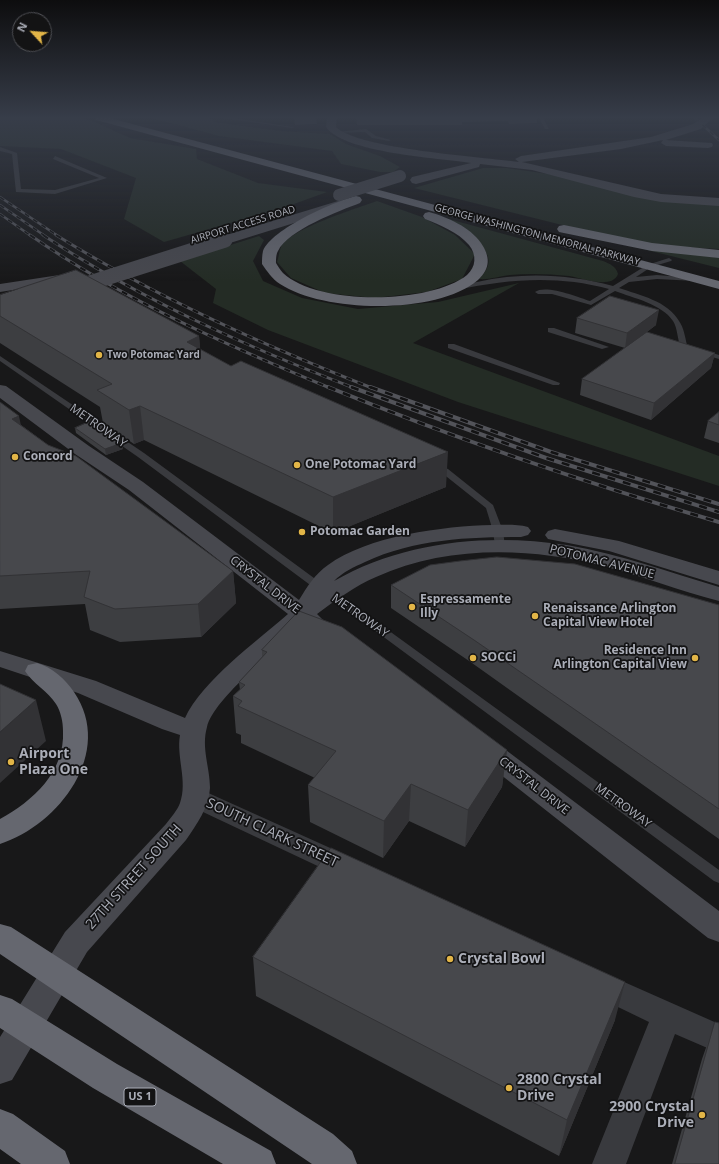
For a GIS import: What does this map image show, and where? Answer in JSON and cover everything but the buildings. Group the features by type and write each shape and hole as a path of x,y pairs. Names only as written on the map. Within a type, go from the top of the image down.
{"highway":[{"name":"GEORGE WASHINGTON MEMORIAL PARKWAY","path":"302,172 712,283"},
{"name":"GEORGE WASHINGTON MEMORIAL PARKWAY","path":"334,172 719,273"},
{"path":"334,181 429,216 455,229 473,242 481,256 482,262 480,268 470,280 454,289 409,299 356,300 309,292 284,281 275,274 269,260 269,254 279,239 294,228 356,200"},
{"path":"517,220 652,247 719,254"},
{"path":"0,833 29,816 57,788 70,764 76,746 73,715 68,702 61,691 37,671"},
{"path":"0,937 320,1147 338,1164"},
{"name":"US 1","path":"13,1018 104,1076 258,1164"},
{"path":"0,1127 52,1164"}],"main road":[{"name":"AIRPORT ACCESS ROAD","path":"52,295 401,172"},
{"name":"AIRPORT ACCESS ROAD","path":"0,301 79,276 356,200 405,172"},
{"path":"557,172 634,193 672,200 719,202"},
{"path":"592,172 634,193"},
{"path":"0,288 79,276"},
{"name":"CRYSTAL DRIVE","path":"0,390 82,450 136,486 330,634"},
{"name":"POTOMAC AVENUE","path":"302,614 324,590 392,564 528,531 585,539 612,545 719,578"},
{"name":"POTOMAC AVENUE","path":"499,538 536,547 570,552 625,566 719,594"},
{"name":"27TH STREET SOUTH","path":"0,1068 13,1018 58,974 76,942 176,832 188,815 195,797 191,748 193,729 197,717 216,692 242,666 302,614"},
{"path":"0,660 87,687 171,723 193,729"},
{"name":"CRYSTAL DRIVE","path":"460,729 719,929"}],"street":[{"name":"SOUTH CLARK STREET","path":"195,797 370,878"},
{"path":"576,973 719,1039"},
{"path":"609,1164 667,1015"}],"lane":[{"path":"16,172 18,191 56,192 104,178 90,172"},
{"path":"538,292 552,292 591,304 649,266 670,260"},
{"path":"454,289 498,279 533,276 570,279 614,288 668,311 677,324 684,346 719,357"},
{"path":"627,280 657,278 712,283"},
{"path":"551,330 605,347"},
{"path":"451,346 556,382"},
{"name":"METROWAY","path":"0,358 141,455 719,877"},
{"path":"430,465 445,471 490,507 499,538"}],"shaded area":[{"path":"121,172 231,172 258,183 327,192 283,208 164,242 124,219 136,178"},
{"path":"468,172 537,172 562,176 638,197 719,204 719,249 663,246 582,230 414,188"},
{"path":"377,201 422,217 455,235 475,254 462,279 427,292 375,298 325,293 291,278 277,262 281,247 287,240 297,233 340,214"},
{"path":"445,218 603,261 614,267 618,274 615,279 603,282 596,282 569,276 540,274 510,275 479,279 487,268 489,261 487,253 475,239"},
{"path":"259,236 264,240 253,261 263,281 302,298 358,309 438,302 519,283 413,343 719,456 719,486 458,402 268,330 213,303 216,289 180,261"},
{"path":"623,244 719,256 719,268"}],"railway":[{"path":"0,197 58,236"},
{"path":"0,205 45,236"},
{"path":"0,214 31,236"},
{"path":"30,235 101,280 138,300 214,338 330,388"},
{"path":"43,235 117,280 194,320 233,338 354,388"},
{"path":"56,235 132,279 211,319 291,355 372,388"},
{"path":"328,387 424,425 571,476 719,522"},
{"path":"351,387 546,458 719,512"},
{"path":"370,387 551,452 719,504"}],"place":[{"name":"Two Potomac Yard","path":"99,355"},
{"name":"Concord","path":"15,457"},
{"name":"One Potomac Yard","path":"297,465"},
{"name":"Potomac Garden","path":"302,532"},
{"name":"Espressamente Illy","path":"412,607"},
{"name":"Renaissance Arlington Capital View Hotel","path":"535,616"},
{"name":"SOCCi","path":"473,658"},
{"name":"Residence Inn Arlington Capital View","path":"695,658"},
{"name":"Airport Plaza One","path":"11,762"},
{"name":"Crystal Bowl","path":"450,959"},
{"name":"2800 Crystal Drive","path":"509,1088"},
{"name":"2900 Crystal Drive","path":"702,1115"}]}
